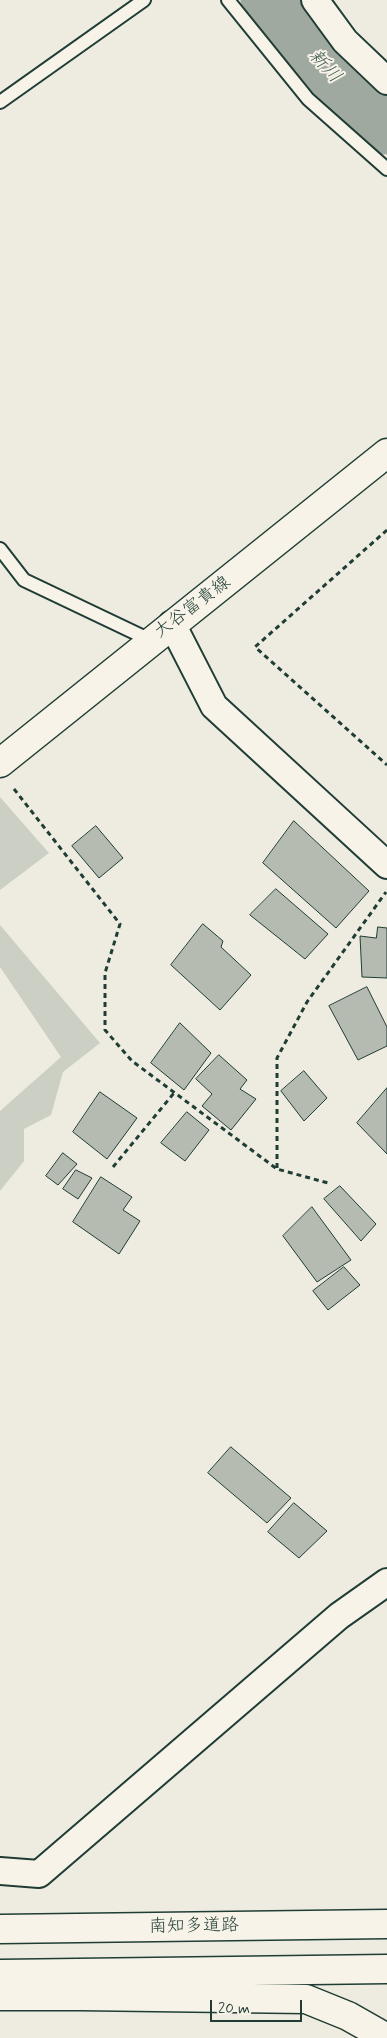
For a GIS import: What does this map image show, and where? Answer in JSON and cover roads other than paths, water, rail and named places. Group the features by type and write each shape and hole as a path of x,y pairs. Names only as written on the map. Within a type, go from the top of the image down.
{"main road":[{"name":"大谷富貴線","path":"6,775 150,640 204,601 387,453"},
{"name":"南知多道路","path":"0,1929 387,1924"},
{"path":"0,1974 387,1969"},
{"path":"0,1996 306,1999 348,2016 386,2038"}],"street":[{"path":"315,0 344,41 387,80"},
{"path":"172,624 214,706 387,866"},
{"path":"0,1871 39,1874 339,1616 387,1582"}],"lane":[{"path":"0,102 144,0"},
{"path":"228,0 308,99 387,169"},
{"path":"0,548 24,580 150,640"}],"waterway":[{"name":"新川","path":"268,0 321,68 387,127"}]}
